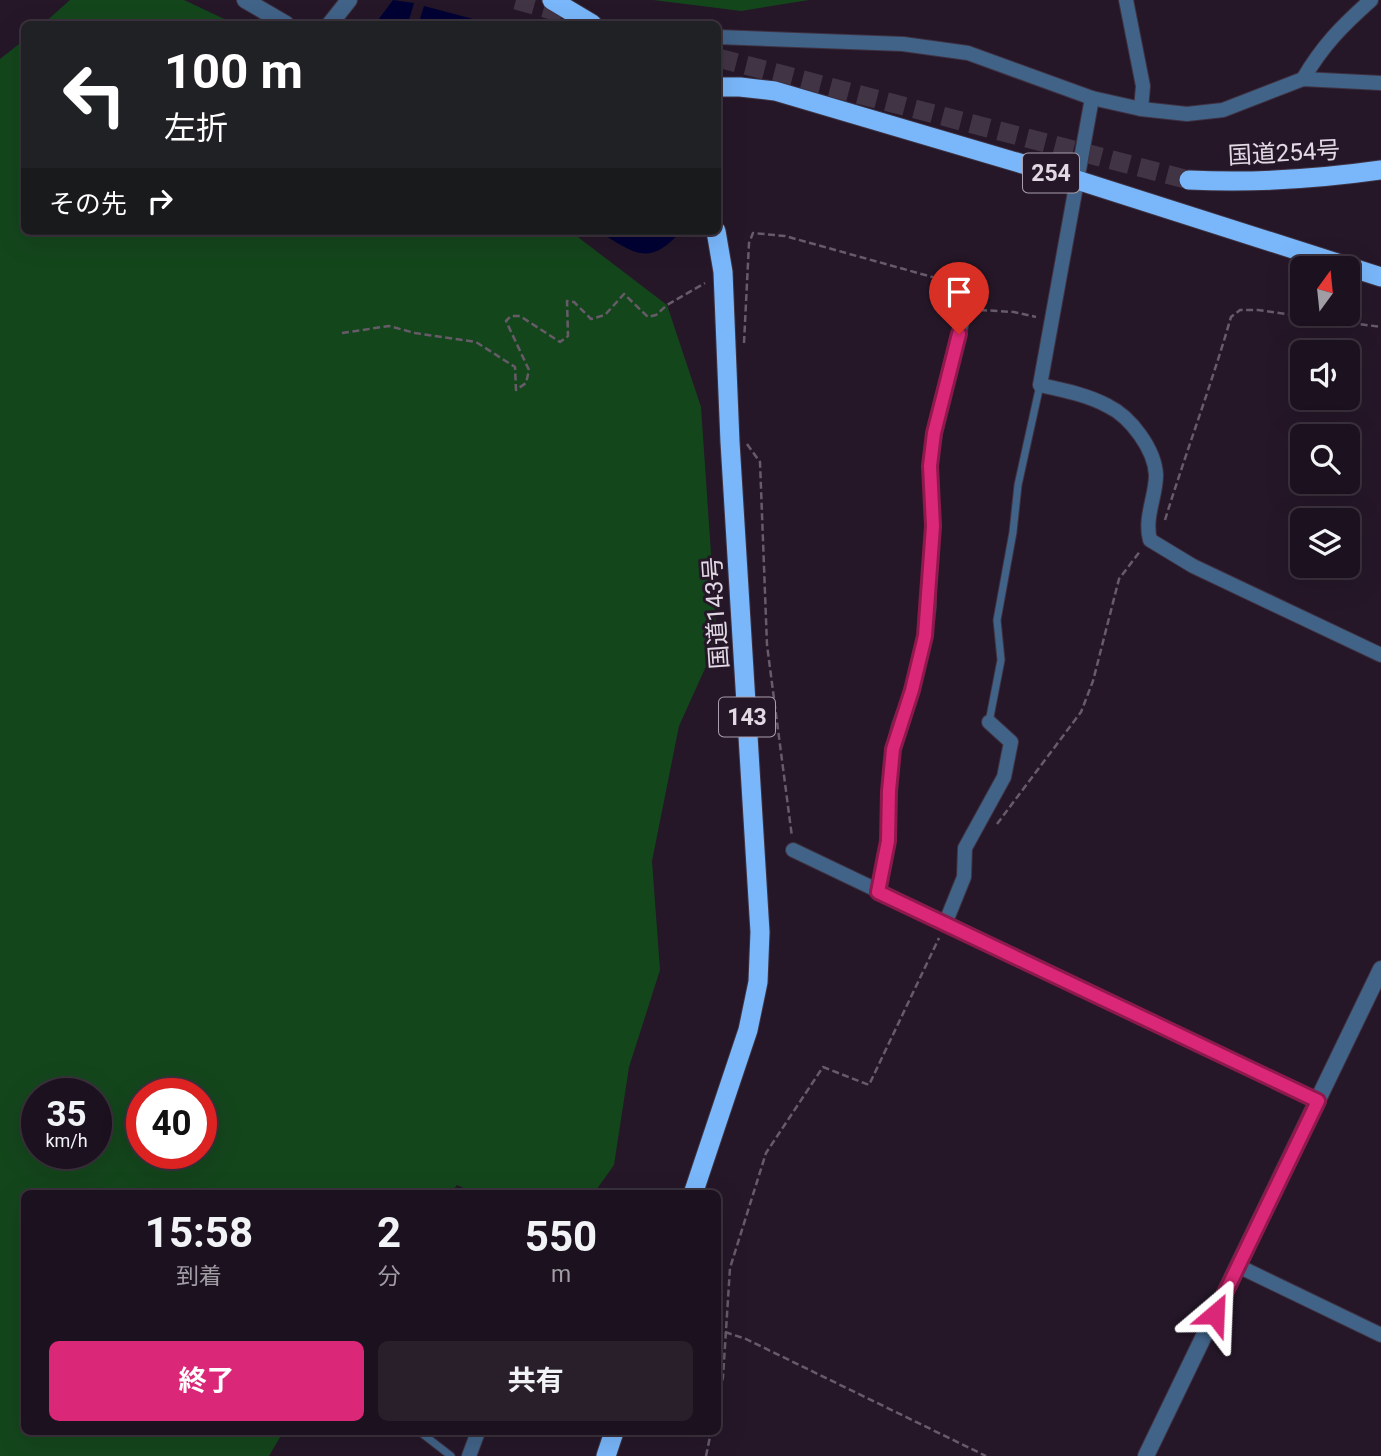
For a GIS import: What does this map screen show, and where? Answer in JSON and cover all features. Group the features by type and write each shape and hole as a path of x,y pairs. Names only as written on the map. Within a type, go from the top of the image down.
{"highway":[{"path":"552,0 587,21"},
{"name":"254","path":"721,87 740,86 775,91 1077,180 1381,277"},
{"name":"国道254号","path":"1189,180 1230,182 1338,176 1381,170"},
{"name":"国道143号","path":"694,1190 748,1030 758,982 760,932 730,442 723,272 717,235"},
{"path":"606,1456 613,1435"}],"street":[{"path":"244,0 281,21"},
{"path":"332,21 349,0"},
{"path":"1126,0 1143,86 1141,109"},
{"path":"1303,79 1319,51 1343,24 1371,0"},
{"path":"721,37 902,44 968,53 1092,98 1141,109 1187,114 1223,110 1303,79 1381,83"},
{"path":"1092,98 1040,385 1076,393 1110,406 1136,430 1152,453 1156,476 1147,528 1150,540 1193,566 1381,656"},
{"path":"878,892 888,841 893,749 912,690 928,616 933,526 930,466 934,433 965,309"},
{"path":"945,924 964,877 965,848 1004,777 1011,742 989,722"},
{"path":"793,850 1318,1101"},
{"path":"1146,1456 1381,969"},
{"path":"1238,1266 1381,1335"},
{"path":"469,1456 477,1435"}],"lane":[{"path":"989,722 1000,660 997,620 1013,532 1018,485 1040,385"},
{"path":"424,1435 452,1456"}],"path":[{"path":"727,349 743,348 746,339 749,243 753,233 785,236 961,285 967,297 965,309 1014,312 1052,321"},
{"path":"342,333 389,326 415,333 476,342 515,367 516,390 526,383 529,370 506,321 511,316 520,316 561,342 568,336 566,301 574,302 592,319 605,315 624,295 648,317 656,315 667,305 723,272"},
{"path":"993,829 1081,712 1093,681 1119,579 1163,525 1194,428 1211,388 1231,317 1240,310 1258,310 1381,327"},
{"path":"730,442 749,444 760,462 767,645 793,850"},
{"path":"721,1387 730,1268 766,1153 823,1067 869,1085 945,924"},
{"path":"724,1332 746,1339 986,1456"},
{"path":"706,1456 710,1435"}],"green space":[{"path":"70,0 184,0 229,21 46,21"},
{"path":"653,0 809,0 741,11"},
{"path":"21,42 21,235 575,235 667,305 701,407 717,642 679,726 652,861 660,970 629,1067 614,1165 596,1190 468,1190 457,1185 453,1190 21,1190 21,1435 281,1435 269,1456 0,1456 0,59"}],"shaded area":[{"path":"393,0 414,3 409,20 414,21 377,21"},
{"path":"424,6 481,21 419,21"},
{"path":"605,235 677,235 660,250 650,253 641,253"}],"tunnel":[{"path":"516,0 572,16"},
{"path":"721,59 1189,180"}],"route":[{"path":"959,334 934,433 930,466 933,526 929,606 912,690 893,749 888,841 878,892 1318,1101 1215,1314"}]}
